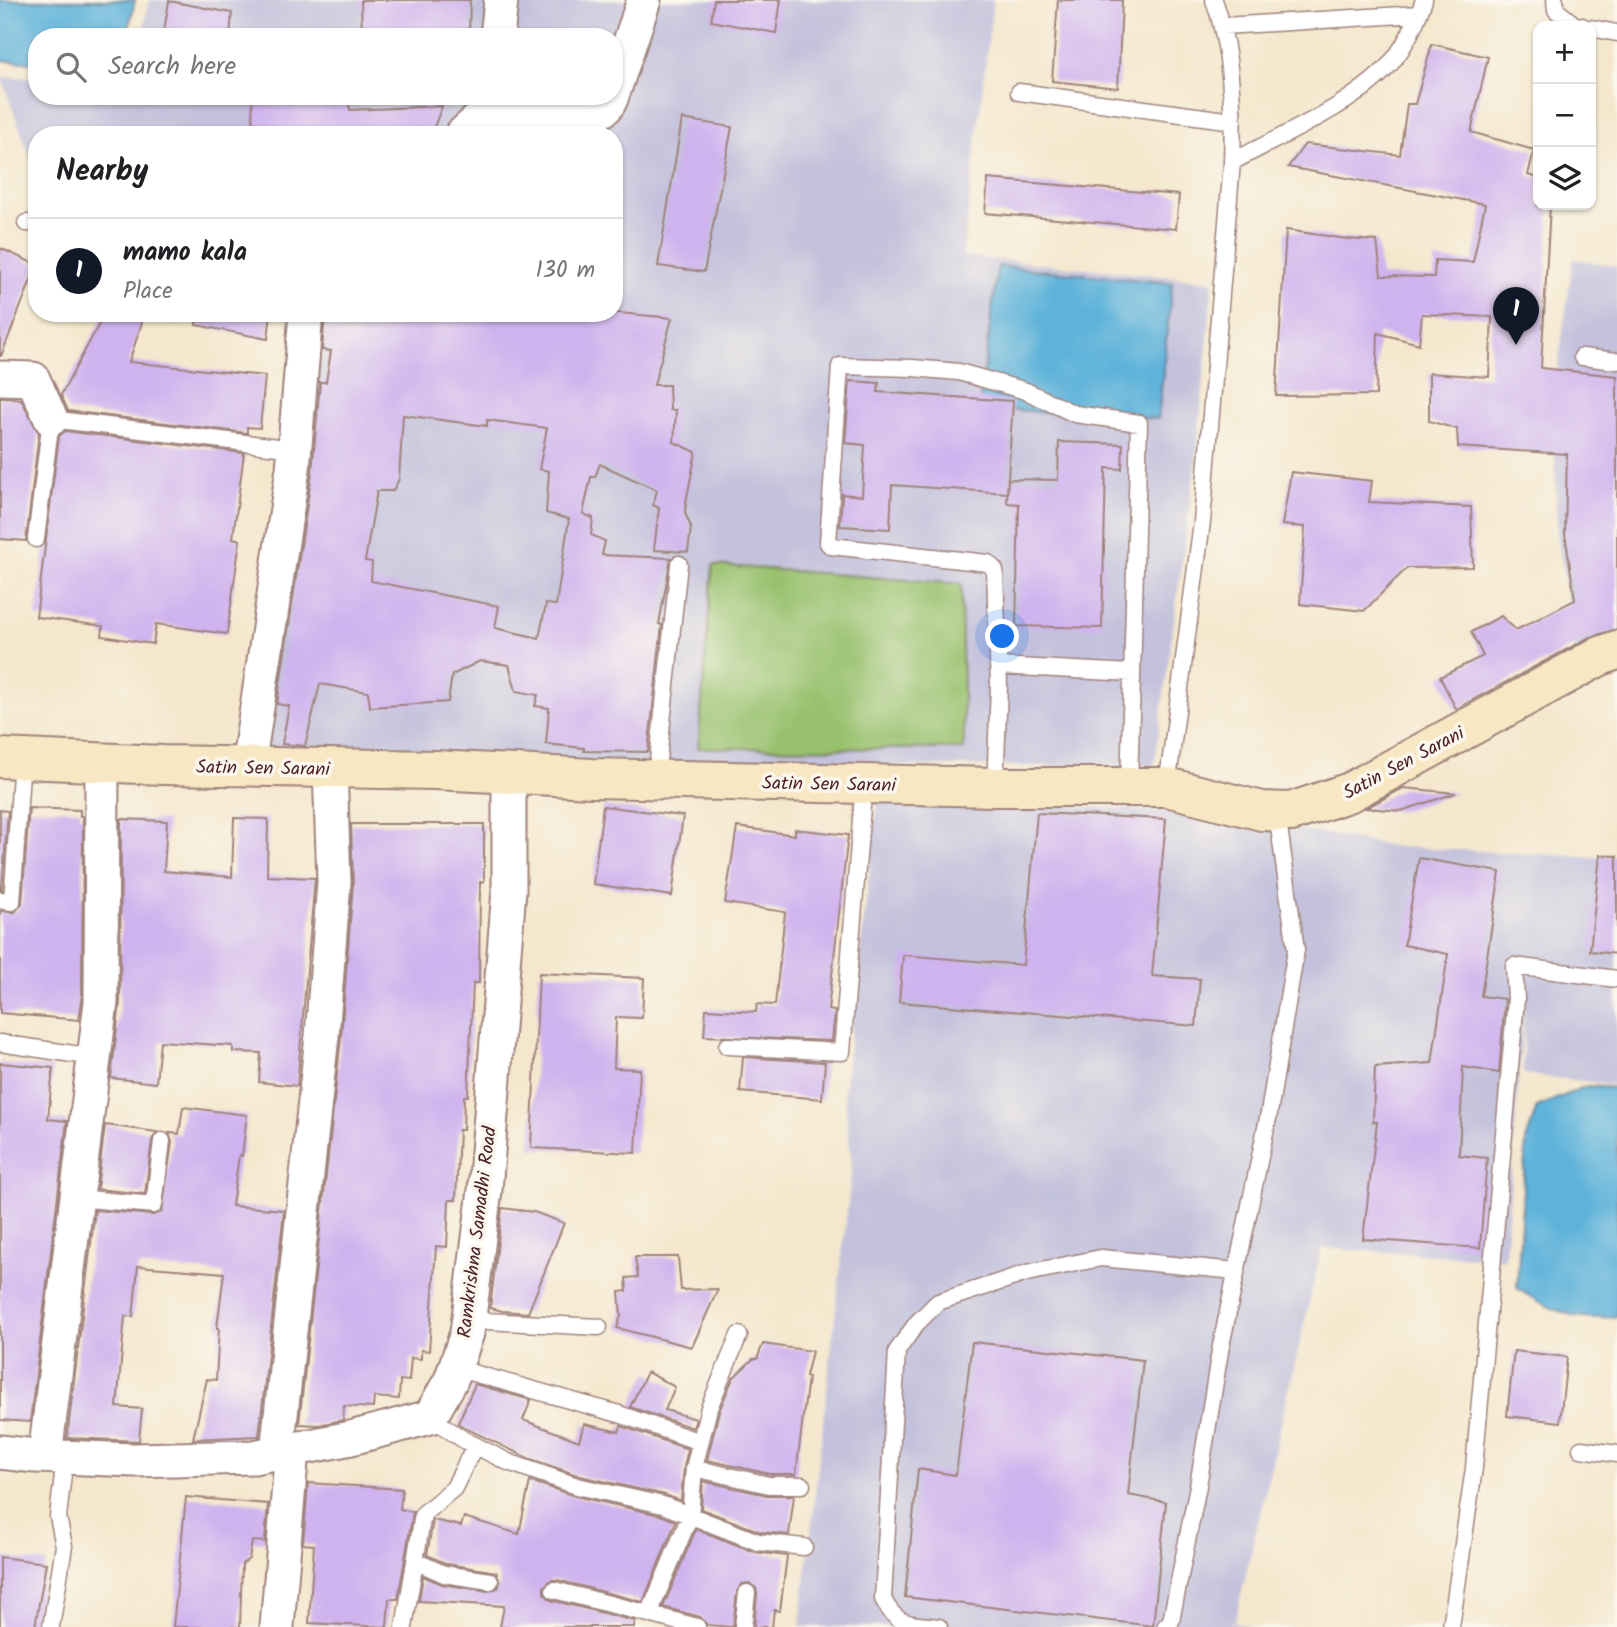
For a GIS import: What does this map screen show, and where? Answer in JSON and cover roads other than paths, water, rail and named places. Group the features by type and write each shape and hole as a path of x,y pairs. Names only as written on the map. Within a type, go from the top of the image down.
{"main road":[{"name":"Satin Sen Sarani","path":"11,758 656,779 995,787 1167,787 1262,811 1291,812 1350,792 1598,657 1617,650"}],"street":[{"path":"498,28 501,0"},
{"path":"623,63 644,0"},
{"path":"469,126 487,105"},
{"path":"498,105 593,114 609,105"},
{"path":"248,766 294,449 305,322"},
{"path":"0,378 33,379 51,419"},
{"path":"55,1457 76,1198 101,1002 102,762"},
{"path":"277,1627 285,1450 334,882 330,768"},
{"name":"Ramkrishna Samadhi Road","path":"430,1417 451,1380 467,1334 485,1190 509,890 509,774"},
{"path":"0,1452 134,1460 254,1457 351,1438 430,1417"}],"lane":[{"path":"1167,787 1202,523 1232,162 1233,121 1223,26 1214,0"},
{"path":"1555,0 1556,10 1570,21"},
{"path":"1223,26 1421,7"},
{"path":"1232,162 1320,115 1372,81 1394,59 1421,7"},
{"path":"1596,29 1617,33"},
{"path":"1019,92 1233,121"},
{"path":"1582,357 1617,360"},
{"path":"995,787 998,666 993,566 988,563 831,546 828,543 840,366 959,372 1026,391 1075,414 1139,423 1129,787"},
{"path":"36,538 51,419 294,449"},
{"path":"656,779 679,564"},
{"path":"998,666 1132,673"},
{"path":"0,900 12,902 11,758"},
{"path":"727,1046 842,1052 864,783"},
{"path":"1165,1627 1171,1621 1198,1486 1220,1350 1269,1112 1296,950 1277,812"},
{"path":"1451,1627 1474,1468 1516,999 1514,966 1617,979"},
{"path":"0,1043 93,1057"},
{"path":"76,1198 154,1205 162,1141"},
{"path":"939,1627 903,1624 891,1615 883,1599 897,1350 916,1324 938,1302 1027,1273 1101,1258 1236,1271"},
{"path":"468,1320 599,1327"},
{"path":"649,1614 691,1516 694,1468 709,1408 739,1335"},
{"path":"456,1368 619,1414 700,1442"},
{"path":"430,1417 475,1446 508,1462 577,1486 663,1505 758,1542 804,1547"},
{"path":"404,1627 423,1514 454,1488 475,1446"},
{"path":"1581,1449 1617,1454"},
{"path":"51,1627 64,1546 58,1517 55,1457"},
{"path":"694,1468 769,1485 802,1485"},
{"path":"415,1562 444,1573 490,1581"},
{"path":"554,1590 697,1627"},
{"path":"743,1627 747,1593"}],"water":[{"path":"0,0 135,0 129,28 28,28 28,62 0,60"},
{"path":"998,266 1172,283 1158,419 979,408"},
{"path":"1587,1086 1617,1088 1617,1316 1603,1318 1564,1313 1517,1288 1526,1141 1537,1107"}],"place":[{"name":"mamo kala","path":"1516,345"}]}
